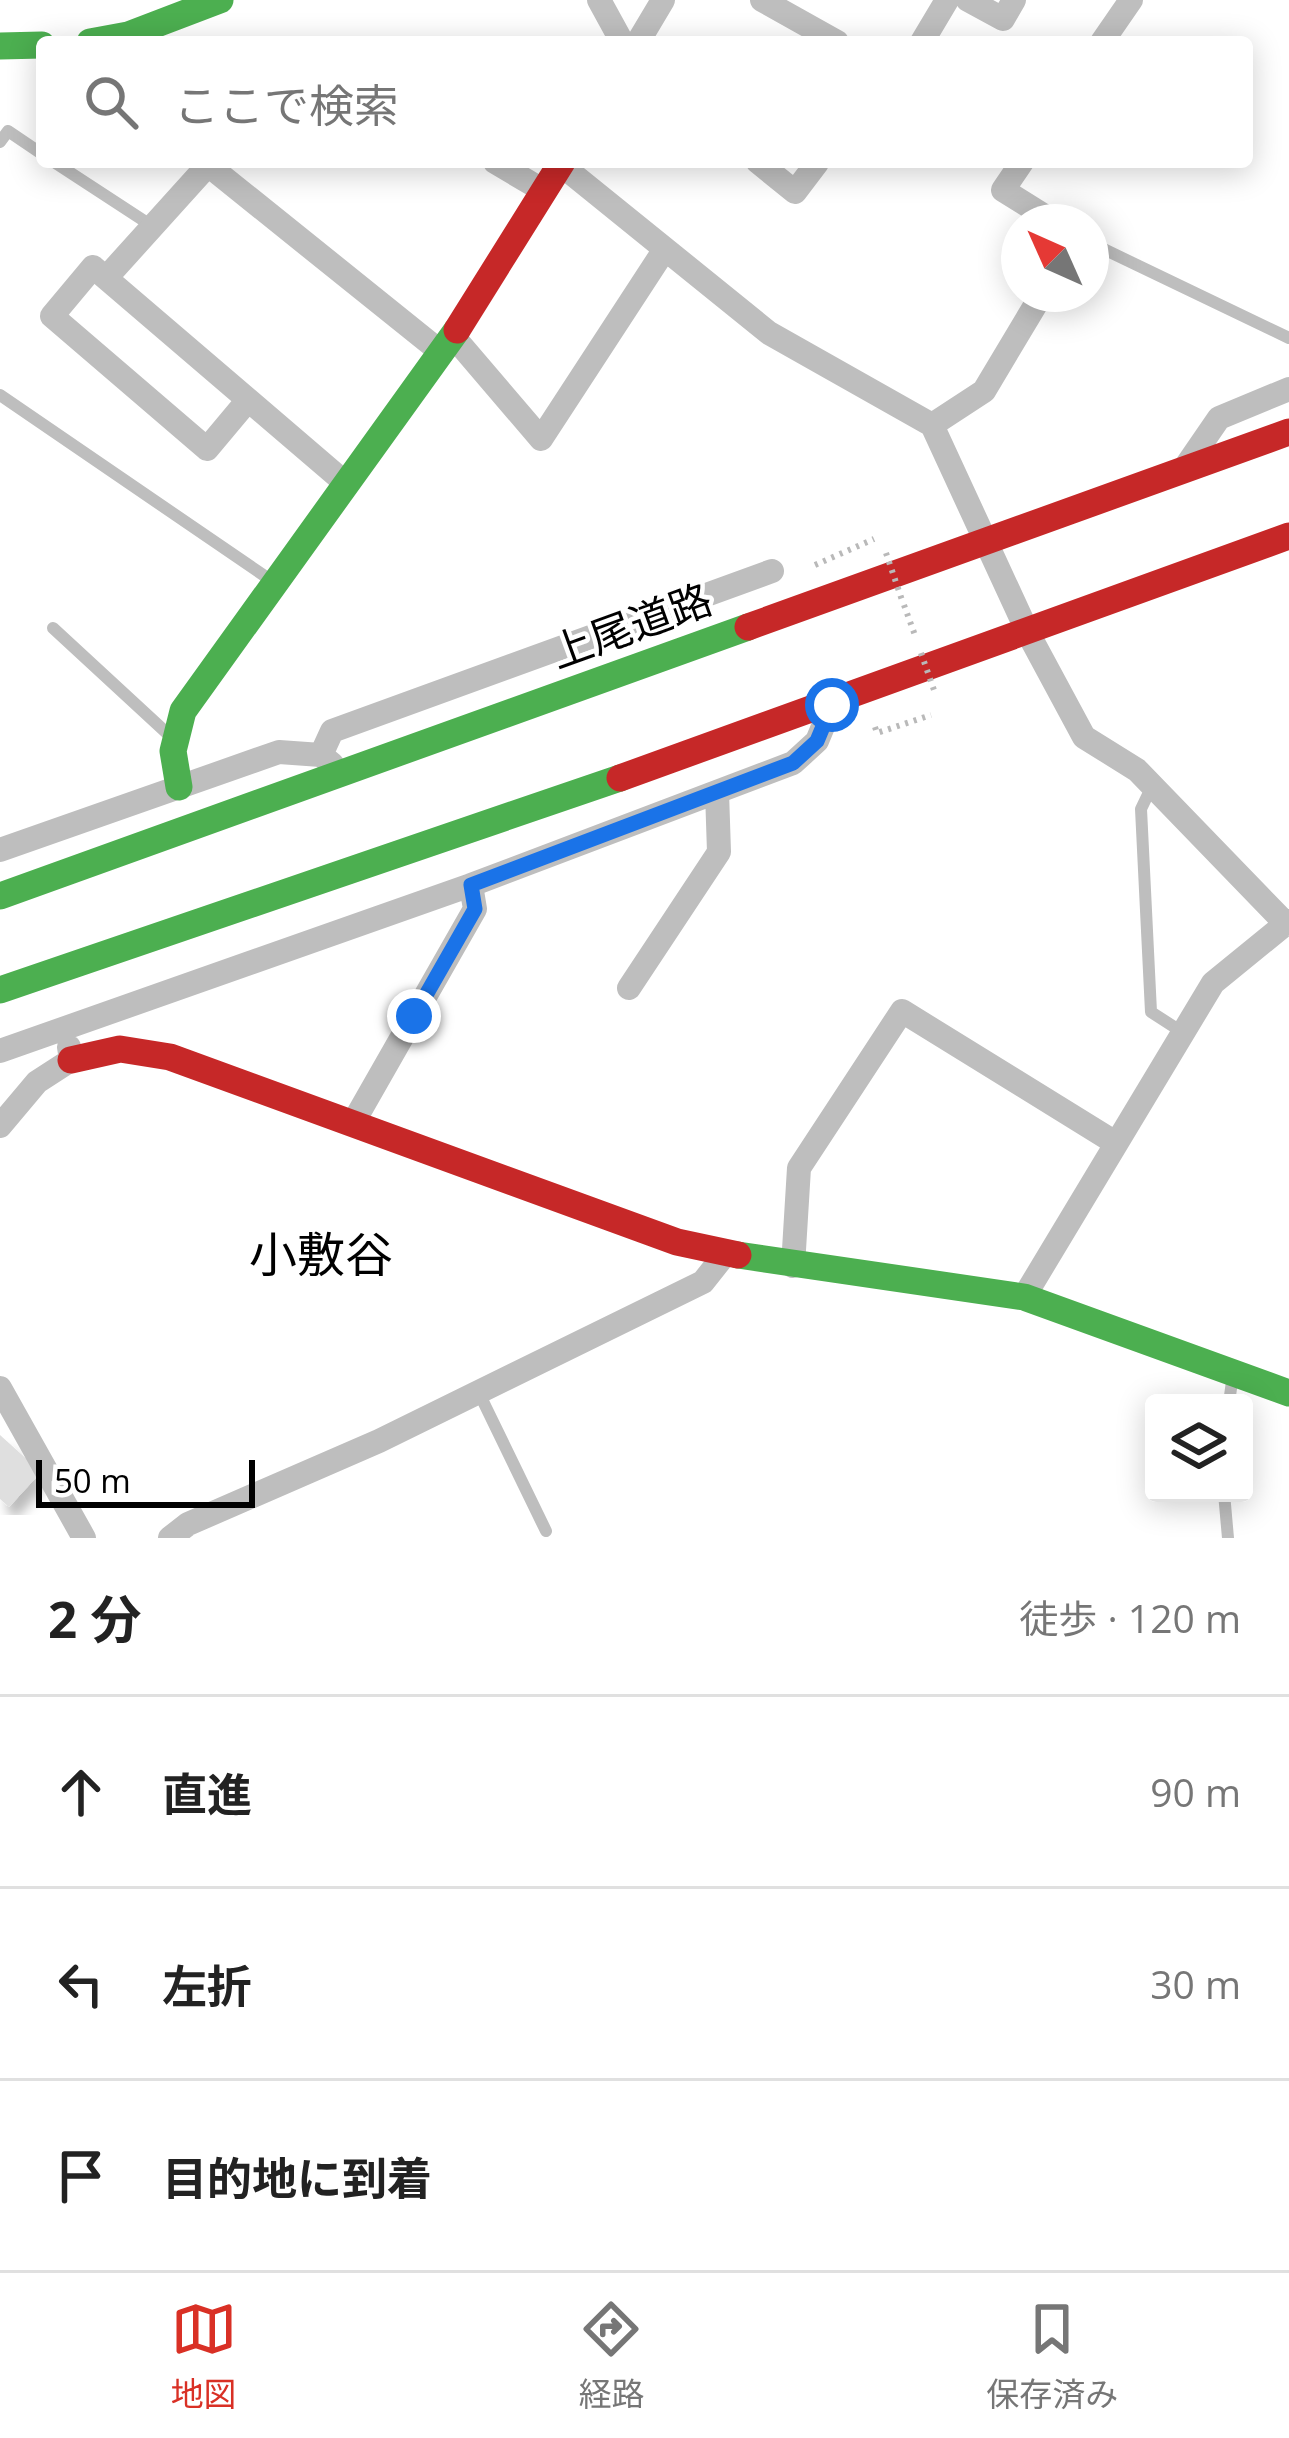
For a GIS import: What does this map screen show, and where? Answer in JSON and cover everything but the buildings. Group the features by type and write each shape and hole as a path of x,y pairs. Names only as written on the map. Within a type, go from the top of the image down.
{"main road":[{"path":"123,36 220,0"},
{"path":"0,46 36,45"},
{"path":"178,787 176,741 184,711 343,481 447,344 558,168"},
{"name":"上尾道路","path":"0,896 1289,432"},
{"path":"0,990 832,705 1289,536"},
{"path":"71,1060 120,1049 170,1057 676,1242 793,1266 873,1272 1024,1297 1289,1393"}],"street":[{"path":"599,0 619,36"},
{"path":"642,36 663,0"},
{"path":"762,0 825,36"},
{"path":"926,36 947,0"},
{"path":"968,0 1003,19 1014,0"},
{"path":"1106,36 1131,0"},
{"path":"106,278 205,168"},
{"path":"212,168 447,344 541,439 665,249"},
{"path":"505,168 544,191"},
{"path":"567,168 769,333 932,425 1028,633 1084,737 1153,786 1287,922 1214,983 1024,1297"},
{"path":"765,168 795,192 813,168"},
{"path":"1018,168 1003,190 1025,204"},
{"path":"248,400 207,449 52,316 93,267 343,481"},
{"path":"932,425 984,391 1031,312"},
{"path":"1186,466 1219,418 1289,389"},
{"path":"321,755 332,731 772,571"},
{"path":"0,1051 471,885 793,763 817,741 832,705"},
{"path":"0,850 279,752 321,755 344,773"},
{"path":"629,988 719,852 717,792"},
{"path":"353,1123 475,909 471,885"},
{"path":"793,1266 799,1168 902,1011 1114,1142"},
{"path":"0,1126 37,1082 71,1060 64,1028"},
{"path":"170,1538 208,1515 479,1393 704,1282 726,1253"},
{"path":"0,1388 84,1538"}],"lane":[{"path":"0,142 8,131 36,150"},
{"path":"64,168 153,226"},
{"path":"1109,252 1289,338"},
{"path":"0,395 273,582"},
{"path":"53,628 176,741"},
{"path":"1153,786 1141,809 1151,1012 1181,1032"},
{"path":"1230,1394 1232,1374"},
{"path":"479,1393 546,1532"},
{"path":"1225,1502 1228,1538"}],"path":[{"path":"886,553 935,693"}],"traffic: fast":[{"path":"123,36 220,0"},
{"path":"0,46 36,45"},
{"path":"179,787 173,751 183,711 457,330"},
{"path":"0,896 748,627"},
{"path":"0,990 620,778"},
{"path":"738,1255 1024,1297 1289,1393"}],"traffic: jam":[{"path":"457,330 558,168"},
{"path":"748,627 1289,432"},
{"path":"620,778 1289,536"},
{"path":"71,1060 120,1049 170,1057 677,1242 738,1255"}],"district":[{"name":"小敷谷","path":"321,1255"}],"route":[{"path":"414,1016 475,909 471,885 793,763 817,741 832,705"}]}
